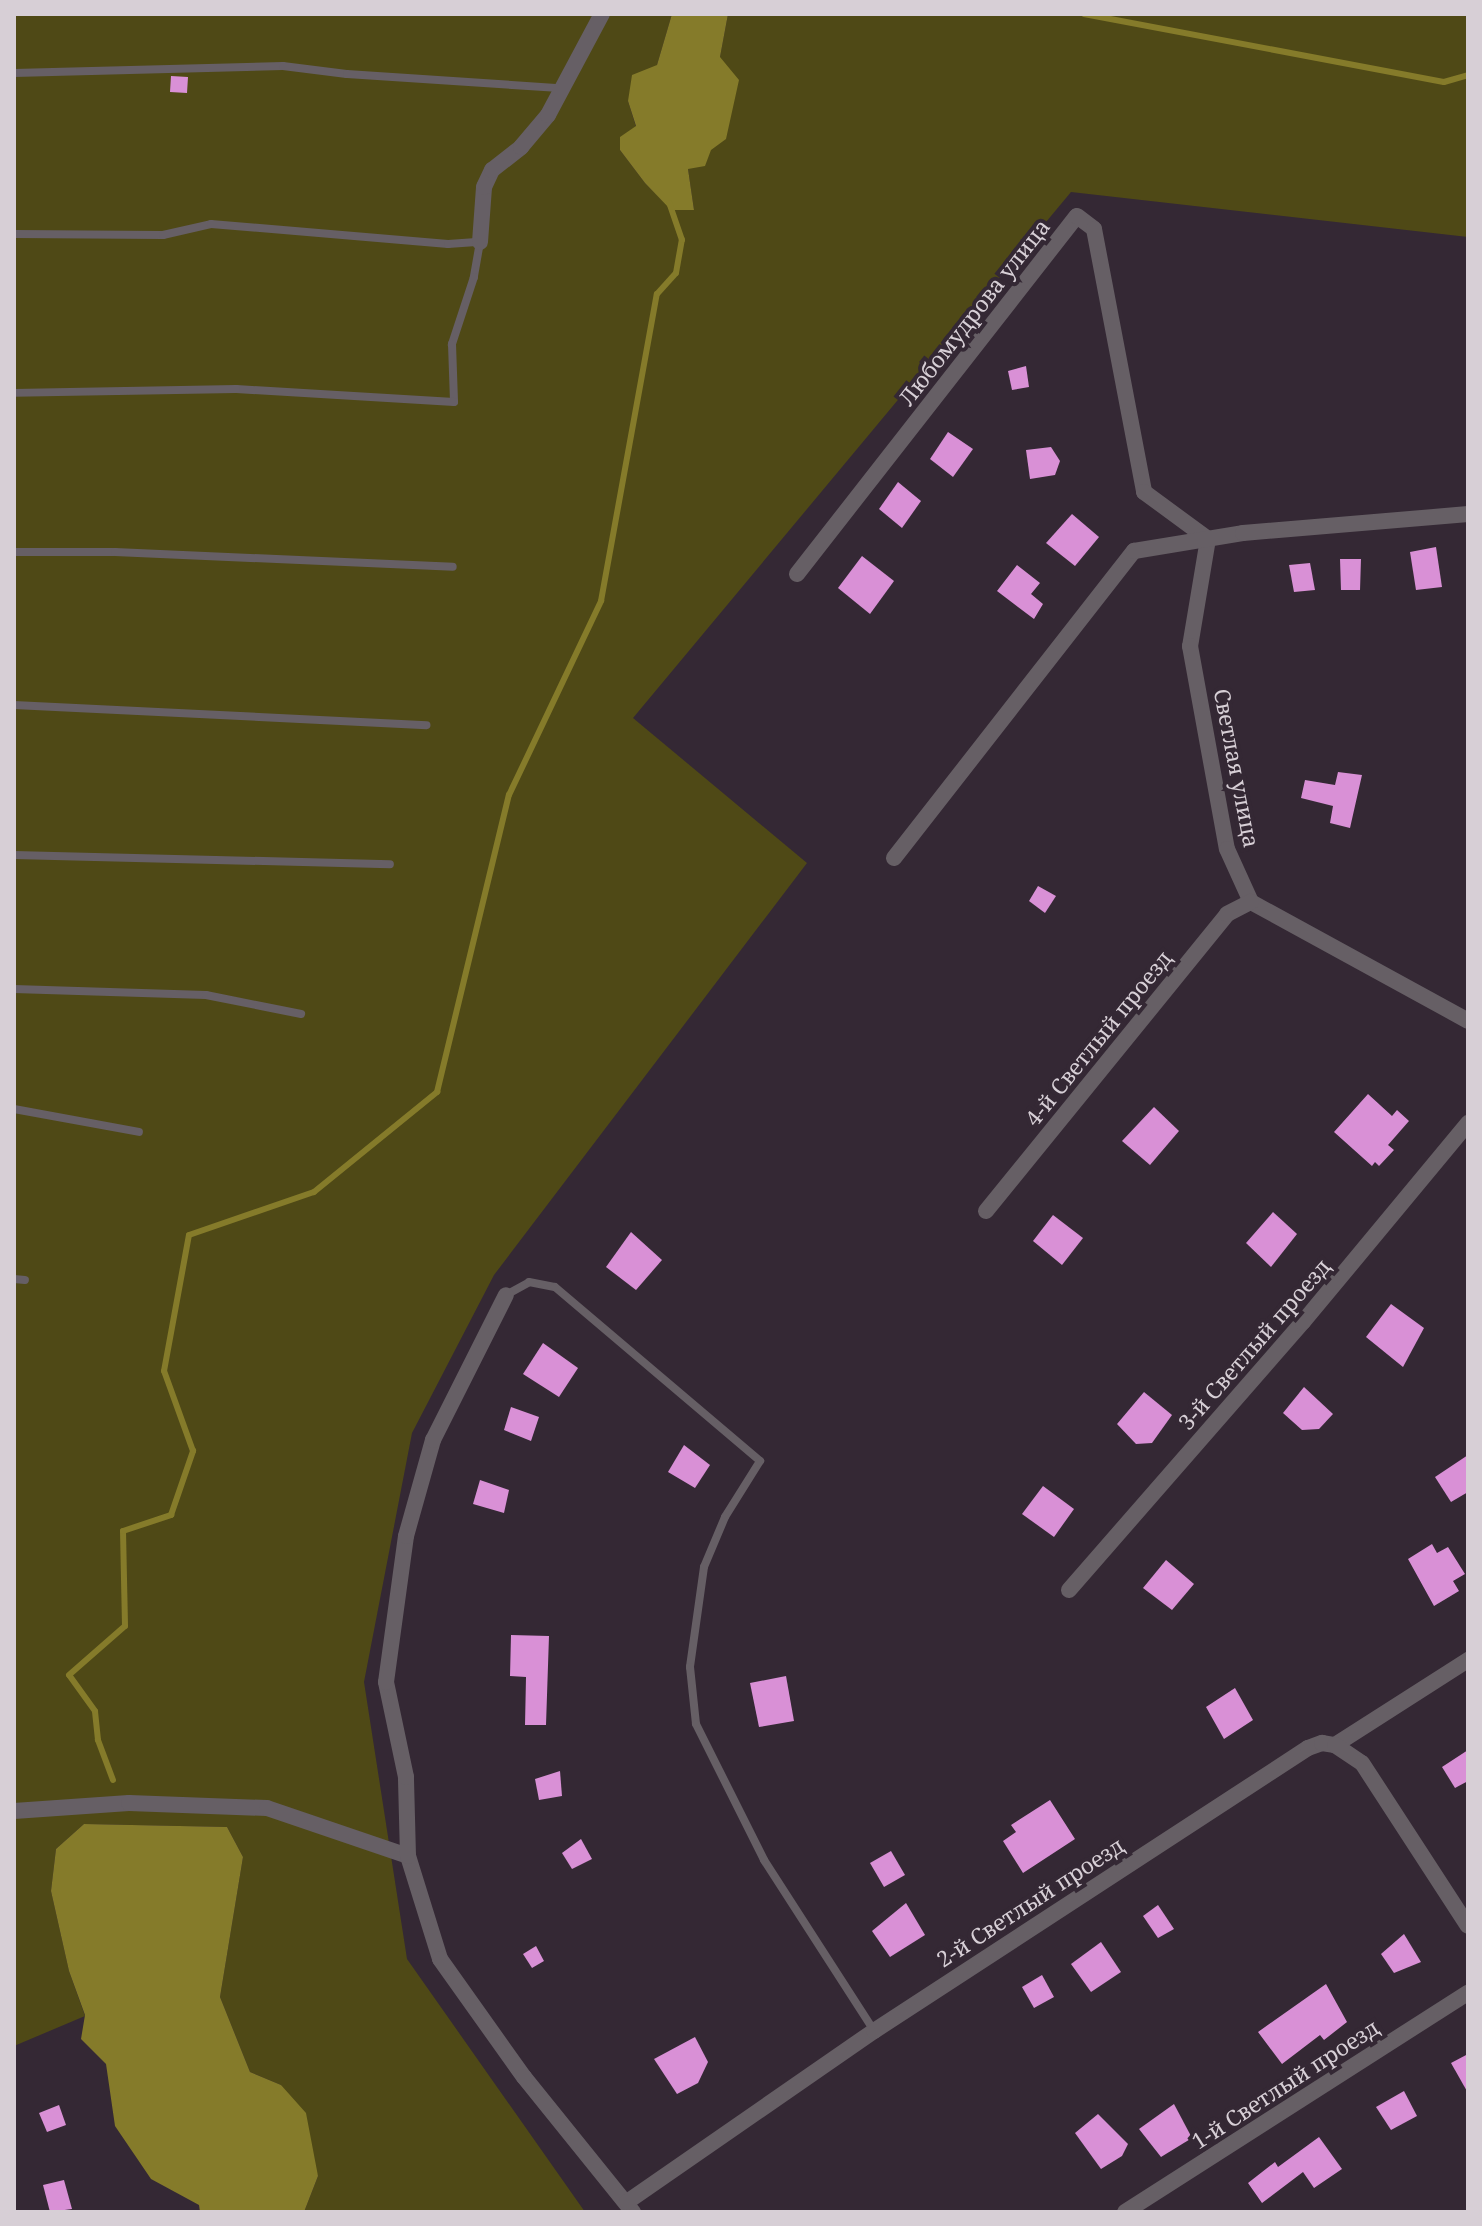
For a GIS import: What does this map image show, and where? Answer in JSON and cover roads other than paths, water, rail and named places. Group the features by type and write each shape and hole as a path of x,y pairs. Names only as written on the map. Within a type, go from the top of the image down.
{"street":[{"path":"480,242 484,187 492,170 521,147 548,115 602,14"},
{"name":"Любомудрова улица","path":"797,574 1077,216 1094,229 1144,492 1208,539"},
{"path":"894,858 1134,551 1243,533 1468,514"},
{"name":"Светлая улица","path":"1208,539 1190,646 1227,849 1251,902"},
{"path":"1251,902 1468,1021"},
{"name":"4-й Светлый проезд","path":"986,1211 1227,914 1251,902"},
{"name":"3-й Светлый проезд","path":"1069,1590 1303,1322 1468,1123"},
{"path":"506,1295 433,1440 406,1536 386,1682 406,1777 408,1856 440,1959 524,2077 630,2207"},
{"name":"2-й Светлый проезд","path":"630,2207 874,2031 1289,1758 1322,1743 1335,1745 1468,1660"},
{"path":"1335,1745 1362,1763 1379,1786 1468,1926"},
{"path":"14,1811 129,1803 267,1808 408,1856"},
{"name":"1-й Светлый проезд","path":"1125,2212 1468,1993"}],"lane":[{"path":"14,73 283,66 347,74 560,88"},
{"path":"14,234 163,235 211,224 448,244 480,242 474,277 452,344 454,402 236,389 14,393"},
{"path":"14,552 115,552 453,567"},
{"path":"14,705 427,725"},
{"path":"14,855 390,864"},
{"path":"14,989 206,995 301,1014"},
{"path":"14,1109 139,1132"},
{"path":"14,1279 25,1280"},
{"path":"506,1295 529,1282 555,1287 760,1461 725,1517 704,1567 690,1667 696,1724 764,1860 874,2031"}],"waterway":[{"path":"1084,14 1444,82 1468,75"},
{"path":"113,1780 98,1740 95,1711 69,1675 125,1626 123,1531 171,1515 193,1451 164,1371 189,1235 314,1192 437,1092 509,795 601,601 657,294 676,273 682,240 669,203"}]}
